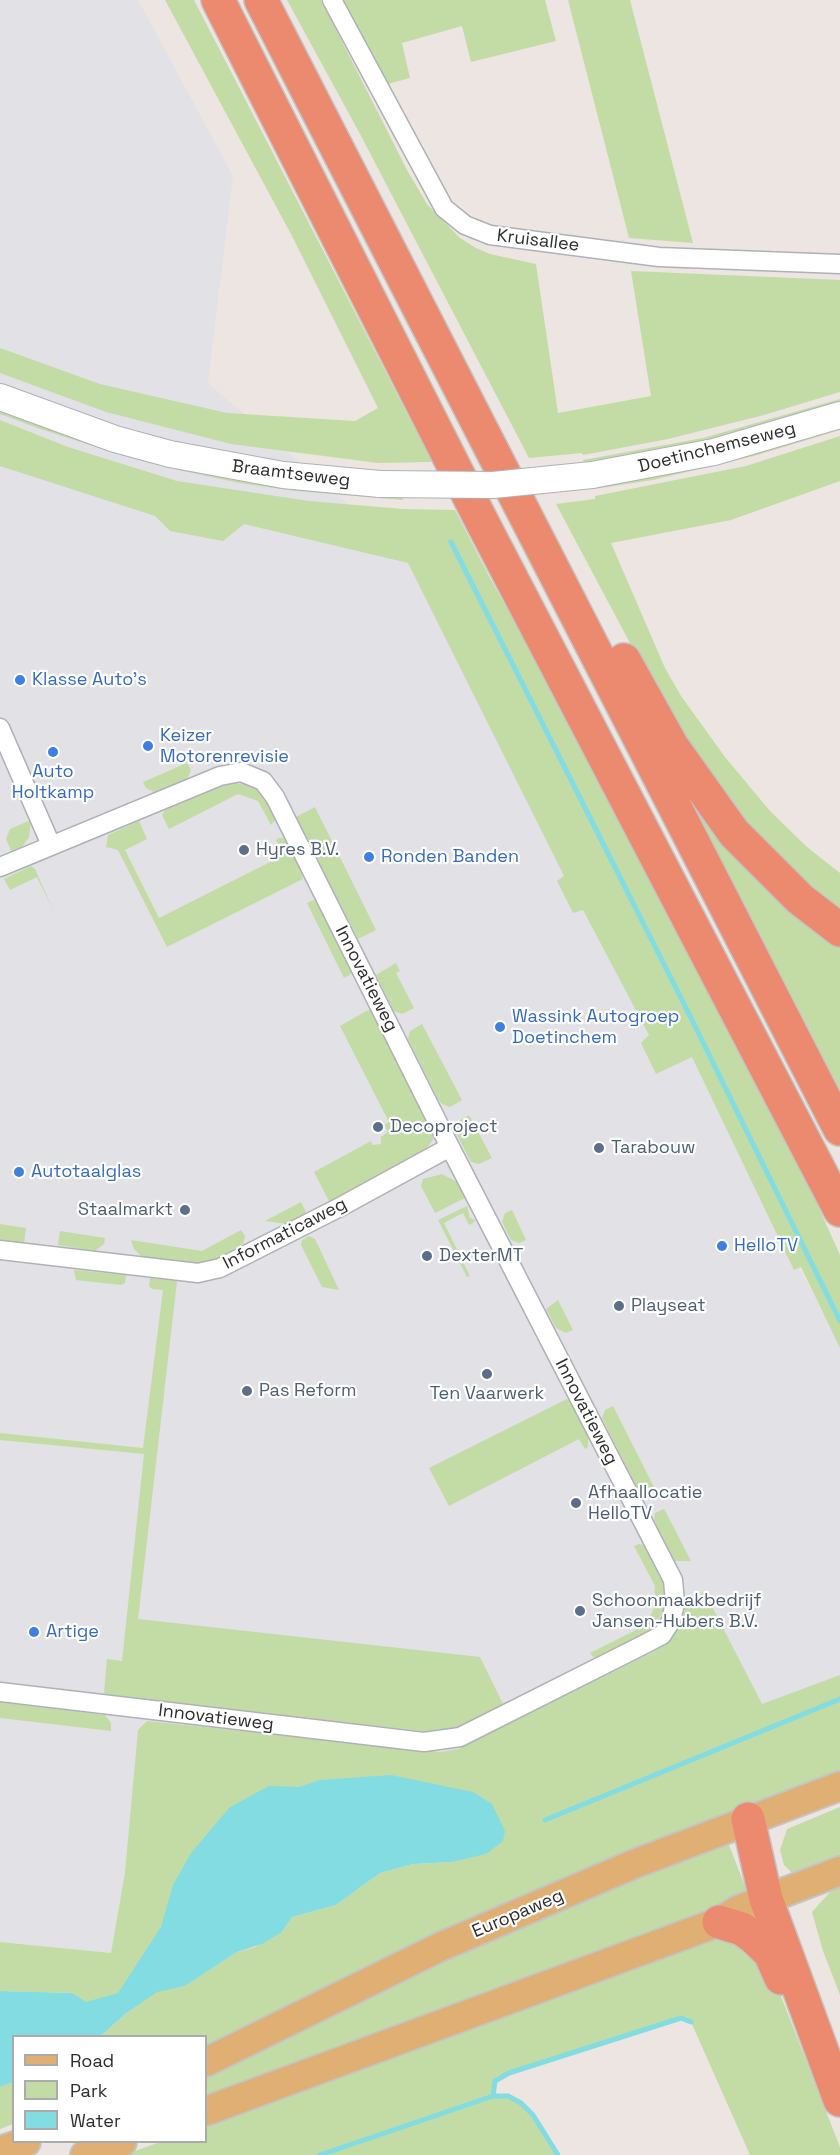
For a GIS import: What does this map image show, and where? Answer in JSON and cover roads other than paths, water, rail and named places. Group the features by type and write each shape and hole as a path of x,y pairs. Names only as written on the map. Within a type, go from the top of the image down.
{"highway":[{"path":"218,0 481,520 840,1210"},
{"path":"261,0 840,1129"},
{"path":"482,431 582,582 672,746 703,792 734,833 766,867 840,930"},
{"path":"747,1819 828,2036 840,2100"},
{"path":"719,1922 742,1929 770,1953 792,2006 828,2036"}],"main road":[{"name":"Europaweg","path":"207,2062 440,1947 634,1864 747,1819 840,1786"},
{"path":"207,2111 719,1922 738,1910 840,1871"},
{"path":"0,2151 23,2143"},
{"path":"86,2155 119,2143"}],"street":[{"name":"Kruisallee","path":"332,0 444,208 465,225 490,235 658,256 840,264"},
{"name":"Braamtseweg","path":"0,397 115,439 170,454 283,475 380,484 493,485 592,475"},
{"name":"Doetinchemseweg","path":"592,475 714,452 840,415"},
{"path":"0,728 51,845"},
{"name":"Innovatieweg","path":"0,867 220,776 242,772 263,781 275,797 450,1147 673,1580 675,1603 671,1620 662,1635 487,1726 460,1737 424,1742 0,1692"},
{"name":"Informaticaweg","path":"0,1250 198,1273 220,1268 342,1206 450,1147"}],"water":[{"path":"391,1775 473,1792 492,1804 505,1831 503,1841 486,1854 452,1862 413,1864 380,1873 336,1905 292,1917 282,1932 262,1944 237,1952 185,1986 157,1992 125,2014 102,2035 12,2035 12,2082 0,2087 0,1991 72,1993 86,2002 118,1993 161,1927 173,1885 191,1853 230,1807 269,1786 299,1787 320,1780"}],"waterway":[{"path":"451,542 691,1018 840,1321"},
{"path":"545,1820 840,1699"},
{"path":"493,2096 495,2081 509,2073 681,2018 691,2022"},
{"path":"320,2155 493,2096 508,2096 521,2103 533,2115 558,2155"}],"place":[{"name":"Klasse Auto's","path":"20,680"},
{"name":"Keizer Motorenrevisie","path":"148,746"},
{"name":"Auto Holtkamp","path":"53,752"},
{"name":"Hyres B.V.","path":"244,850"},
{"name":"Ronden Banden","path":"369,857"},
{"name":"Wassink Autogroep Doetinchem","path":"500,1027"},
{"name":"Decoproject","path":"378,1127"},
{"name":"Tarabouw","path":"599,1148"},
{"name":"Autotaalglas","path":"19,1172"},
{"name":"Staalmarkt","path":"185,1210"},
{"name":"HelloTV","path":"722,1246"},
{"name":"DexterMT","path":"427,1256"},
{"name":"Playseat","path":"619,1306"},
{"name":"Ten Vaarwerk","path":"487,1374"},
{"name":"Pas Reform","path":"247,1391"},
{"name":"Afhaallocatie HelloTV","path":"576,1503"},
{"name":"Schoonmaakbedrijf Jansen-Hubers B.V.","path":"580,1611"},
{"name":"Artige","path":"34,1632"}]}
